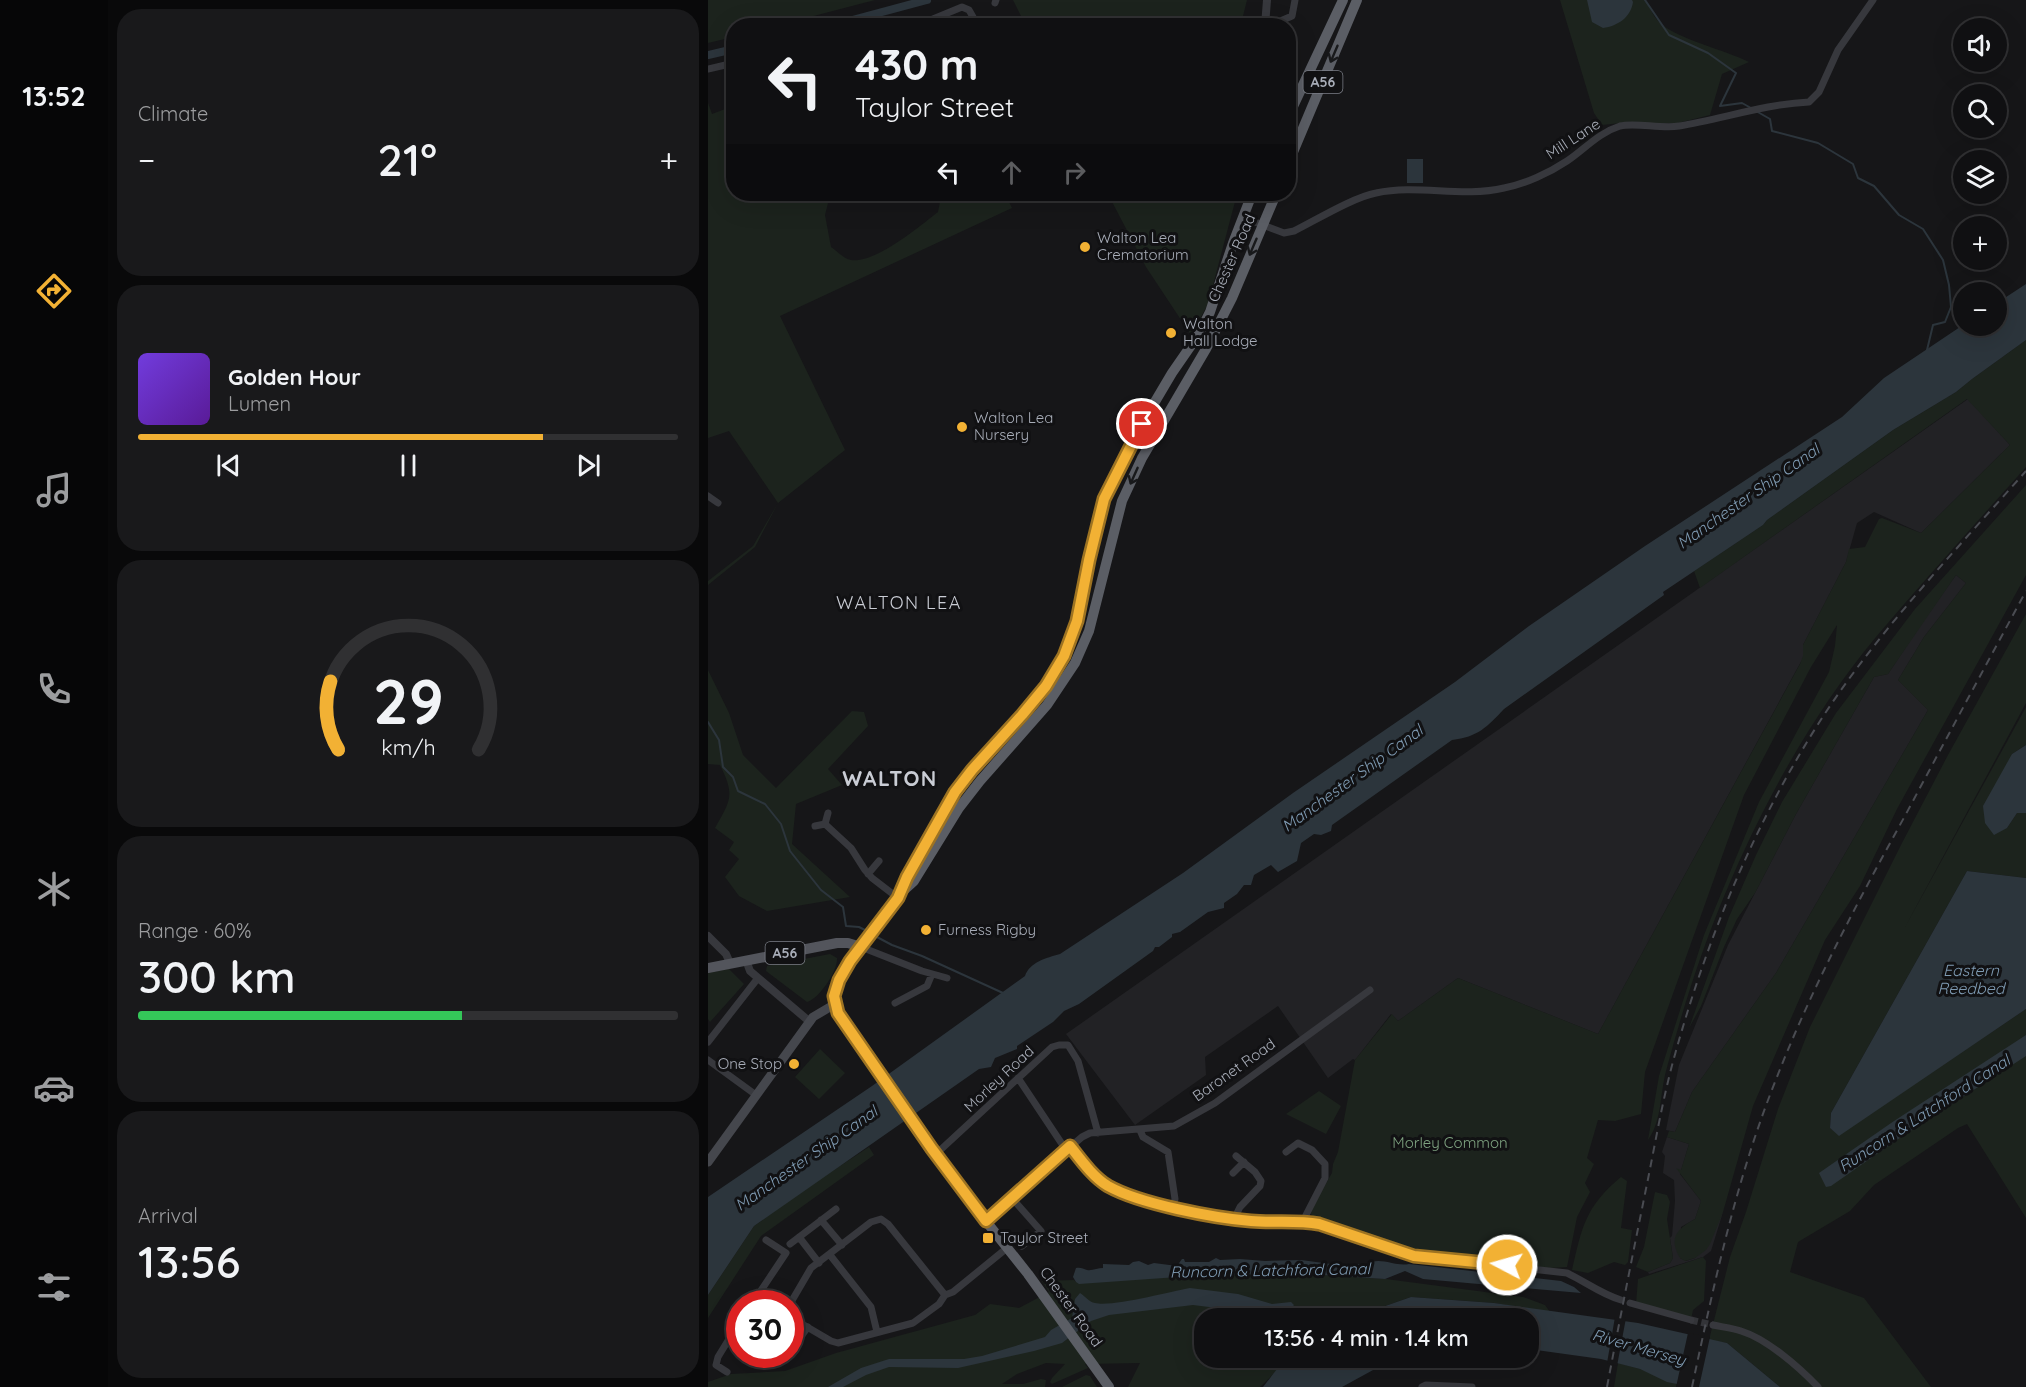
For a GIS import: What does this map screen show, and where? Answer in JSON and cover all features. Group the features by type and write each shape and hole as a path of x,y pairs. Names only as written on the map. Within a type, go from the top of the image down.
{"highway":[{"name":"A56","path":"1296,100 1343,0"},
{"name":"A56","path":"1296,145 1357,0"},
{"name":"Chester Road","path":"900,895 911,869 955,792 1046,686 1064,656 1077,621 1104,499 1136,434 1172,373 1200,334 1249,201"},
{"name":"Chester Road","path":"1109,1387 1048,1301 933,1150 841,1018 834,996 837,984 863,944 900,895 914,881 959,808 1047,705 1075,663 1089,631 1122,501 1142,458 1206,349 1232,298 1273,201"}],"main road":[{"name":"A56","path":"708,968 837,943 863,944"},
{"path":"708,1162 810,1022 817,1014 835,1004"}],"street":[{"path":"1267,0 1267,18"},
{"path":"1290,18 1295,0"},
{"name":"Mill Lane","path":"1242,217 1284,233 1294,231 1375,193 1504,188 1533,178 1565,162 1599,135 1622,125 1677,127 1779,104 1809,102 1819,92 1838,50 1873,0"},
{"path":"936,18 962,8 969,10 973,17"},
{"path":"708,69 726,65"},
{"path":"708,496 718,502"},
{"path":"825,824 828,813"},
{"path":"825,824 851,848 868,874 900,895"},
{"path":"815,826 825,824"},
{"path":"868,874 879,861"},
{"path":"708,936 726,954 730,963"},
{"path":"863,944 947,978"},
{"path":"746,960 750,971 810,1022"},
{"path":"895,1003 927,986 933,974"},
{"path":"708,1042 758,978"},
{"name":"Baronet Road","path":"1098,1133 1174,1126 1215,1103 1370,990"},
{"name":"Morley Road","path":"933,1150 1052,1047 1059,1045 1068,1045 1078,1060 1098,1133"},
{"path":"708,1060 756,1095"},
{"path":"1018,1078 1068,1148 1088,1168 1108,1185 1143,1200 1234,1219 1305,1221 1414,1256 1567,1273 1587,1282 1605,1295 1621,1300"},
{"path":"1140,1130 1143,1137 1168,1152 1173,1207"},
{"path":"986,1221 1082,1137 1090,1133 1098,1133"},
{"path":"1286,1152 1298,1143 1312,1150 1325,1164 1325,1178 1305,1221"},
{"path":"1234,1219 1240,1207 1261,1184 1260,1177 1236,1156"},
{"path":"1233,1173 1244,1162"},
{"path":"1011,1197 1041,1231 1022,1246"},
{"path":"790,1244 836,1209"},
{"path":"798,1290 811,1268 871,1222 881,1219 888,1224 945,1295"},
{"path":"821,1220 842,1245"},
{"path":"799,1237 819,1263"},
{"path":"761,1290 786,1253 766,1240"},
{"path":"804,1325 838,1343 913,1323 939,1304 945,1295 953,1292 1007,1248"},
{"path":"830,1255 871,1307 877,1332"},
{"path":"1630,1303 1691,1320"},
{"path":"1713,1325 1742,1331 1767,1344 1808,1376 1818,1387"},
{"path":"804,1332 808,1327"},
{"path":"726,1344 716,1365 727,1372"},
{"path":"1422,1387 1426,1385 1472,1387"}],"shaded area":[{"path":"1968,399 2010,445 1921,533 1874,512 1857,523 1846,562 1803,645 1803,658 1598,1034 1458,978 1398,1021 1391,1014 1355,1060 1353,1059 1328,1078 1278,1006 1205,1057 1206,1075 1135,1125 1066,1034"},
{"path":"1956,575 1966,583 1924,637 1898,680 1928,710 1776,973 1692,1092 1675,1132 1666,1130 1679,1065 1728,945 1796,814 1874,677 1888,674"},
{"path":"1667,1137 1689,1144 1680,1174 1701,1201 1695,1219 1681,1227 1680,1258 1686,1261 1695,1258 1723,1212 1711,1251 1703,1257 1649,1274 1648,1272 1670,1263 1673,1258 1670,1238 1675,1201 1674,1180 1663,1173 1665,1156 1662,1152"}],"green space":[{"path":"708,0 875,0 806,18 726,18 726,39 708,43"},
{"path":"1013,0 1247,0 1243,18 1022,18"},
{"path":"1560,0 1646,0 1656,19 1670,30 1749,62 1722,74 1710,115 1678,123 1602,125 1594,113"},
{"path":"708,103 712,114 726,109 726,201 828,201 825,215 831,247 843,257 851,260 861,260 872,256 897,243 938,212 940,201 1008,201 1012,208 780,316 845,450 778,503 729,431 708,438"},
{"path":"1112,201 1235,201 1208,304 1191,335 1146,267"},
{"name":"Morley Common","path":"2026,340 2026,467 1876,637 1831,696 1791,760 1740,860 1708,937 1672,1049 1656,1124 1648,1140 1659,1076 1704,935 1759,802 1829,672 1837,625 1811,667 1744,795 1645,1072 1641,1114 1615,1121 1598,1120 1587,1158 1594,1164 1585,1183 1590,1192 1577,1217 1567,1267 1550,1268 1414,1256 1314,1218 1310,1213 1311,1209 1332,1173 1338,1152 1355,1060 1392,1014 1398,1021 1458,978 1598,1034 1800,664 1803,645 1846,562 1849,549 1865,547 1879,519 1882,518 1921,533 2010,445 1967,399 1700,588 1694,571 1763,525 1893,430 1956,392"},
{"path":"2026,485 2026,575 1897,809 1860,886 1825,940 1753,1106 1723,1212 1710,1244 1695,1258 1685,1261 1676,1251 1676,1235 1683,1226 1695,1219 1701,1201 1676,1168 1681,1170 1689,1144 1667,1137 1669,1131 1675,1132 1692,1092 1776,973 1928,710 1898,680 1924,637 1966,583 1956,575 1888,674 1874,677 1796,814 1755,893 1737,919 1701,1006 1689,1028 1729,917 1756,855 1782,802 1836,713 1915,609"},
{"path":"778,503 755,547 708,585 708,581 753,546"},
{"path":"2026,614 2026,703 1904,929 2026,707 2026,745 2012,754 2007,828 2017,813 2026,813 2026,878 1967,871 1831,1113 1830,1128 1839,1135 2026,1009 2026,1218 1967,1124 1874,1185 1850,1211 1798,1242 1790,1272 1864,1298 1931,1387 1780,1387 1727,1343 1709,1340 1730,1257 1778,1109 1810,1027 1948,755"},
{"path":"708,670 729,713 743,755 776,788 852,711 864,712 868,726 828,769 842,785 796,804 792,844 850,897 767,911 739,896 725,877 739,859 729,850 734,842 715,828 728,804 729,791 720,765 708,764"},
{"path":"830,954 837,958 831,977 817,996 807,1002 766,971 767,966"},
{"path":"729,969 744,984 710,1022 708,1019 708,973"},
{"path":"820,1049 845,1073 819,1099 795,1077"},
{"path":"1319,1091 1341,1106 1326,1134 1286,1114"},
{"path":"869,1147 874,1155 761,1236 708,1318 708,1295 754,1226"},
{"path":"1621,1177 1627,1181 1621,1228 1632,1230 1628,1262 1625,1265 1614,1262 1588,1273 1572,1270 1582,1230 1592,1208"},
{"path":"1655,1192 1667,1195 1670,1202 1667,1219 1673,1258 1670,1263 1648,1272 1636,1267 1644,1247"},
{"path":"1703,1257 1706,1261 1704,1301 1693,1310 1691,1320 1636,1304 1638,1279"},
{"path":"1244,1273 1386,1279 1523,1297 1545,1305 1550,1312 1539,1310 1539,1308 1494,1303 1411,1297 1380,1308 1194,1308 1194,1368 1280,1368 1260,1387 1128,1387 1140,1363 1085,1364 1088,1368 1052,1384 1050,1382 1052,1378 1065,1364 1046,1363 1017,1374 1002,1384 1023,1384 1041,1379 1046,1380 1045,1387 708,1387 708,1382 731,1374 804,1368 804,1364 836,1353 975,1315 990,1304 1019,1308 1049,1292 1042,1281 1074,1280 1076,1282"},
{"path":"1618,1363 1677,1384 1676,1387 1614,1387"},
{"path":"1086,1375 1090,1376 1097,1387 1062,1387"}],"water":[{"path":"1587,0 1632,0 1633,2 1630,12 1623,20 1603,28 1592,22"},
{"path":"1407,159 1423,159 1423,183 1407,183"},
{"name":"Manchester Ship Canal","path":"2026,284 2026,340 1956,392 1893,430 1763,525 1663,592 1664,595 1504,709 1481,730 1461,739 1452,740 1332,825 1331,831 1321,835 1314,834 1301,843 1297,861 1278,872 1271,865 1254,875 1251,885 1244,885 1237,894 1224,903 1224,908 1208,912 1180,932 1172,934 1172,937 1159,947 1155,947 1153,951 1079,1004 1064,1011 1053,1022 1017,1046 1017,1049 995,1058 991,1067 979,1069 754,1226 708,1295 708,1197 872,1086 1025,976 1035,964 1060,954 1183,873 1293,793 1455,682 1529,626 1645,546 1842,417 1884,378 1953,332 1953,336 2007,336 2007,296"},
{"path":"2026,745 2026,813 2017,813 2007,828 1994,835 1985,823 1983,806 2012,754"},
{"name":"Eastern Reedbed","path":"1967,871 2026,878 2026,1009 1839,1136 1830,1128 1831,1113"},
{"name":"Runcorn & Latchford Canal","path":"2026,1035 2026,1056 1904,1135 1831,1186 1826,1187 1819,1173"},
{"name":"Runcorn & Latchford Canal","path":"1216,1258 1220,1260 1301,1260 1331,1264 1367,1264 1382,1261 1561,1281 1581,1293 1423,1279 1405,1271 1385,1279 1307,1274 1206,1275 1079,1284 1073,1277 1076,1268 1091,1270 1103,1268 1103,1264 1129,1265 1139,1261 1148,1265 1154,1263 1177,1266 1182,1259 1185,1262 1209,1262"},
{"path":"1190,1288 1238,1294 1272,1304 1291,1302 1294,1305 1292,1308 1217,1308 1193,1305 1109,1315 1091,1321 1062,1343 1034,1351 958,1368 889,1367 866,1375 843,1387 828,1387 861,1368 889,1359 964,1359 982,1356 1045,1337 1051,1330 1072,1318 1075,1299 1080,1293 1093,1302 1103,1304"},
{"path":"1411,1297 1530,1308 1380,1308"},
{"name":"River Mersey","path":"1539,1309 1638,1323 1727,1343 1780,1387 1692,1387 1667,1382 1640,1369 1601,1359 1539,1350"},
{"path":"1377,1368 1342,1387 1263,1387 1277,1369"}],"pier":[{"path":"1615,1317 1626,1318 1617,1366 1607,1363"},
{"path":"1688,1333 1710,1337 1699,1387 1676,1387"}],"waterway":[{"path":"860,18 927,0"},
{"path":"1645,0 1669,35 1708,53 1736,73 1720,106 1742,103 1751,108"},
{"path":"708,55 726,51"},
{"path":"1756,111 1770,119 1772,131 1818,143 1853,164 1858,178 1874,186 1899,215 1923,229 1943,260 1951,307 1945,322 1933,325 1927,350"},
{"path":"708,722 719,740 723,767 733,777 738,791 765,804 781,824 790,851 821,890 843,907 846,926 859,927 867,931"},
{"path":"875,936 1003,993"}],"tunnel":[{"path":"1691,1320 1713,1325"}],"railway":[{"path":"1607,1387 1666,1088 1674,1058 1718,925 1754,840 1775,798 1822,718 1868,653 1919,591 2026,471"},
{"path":"1692,1387 1737,1194 1761,1119 1789,1047 1853,913 2026,591"}],"place":[{"name":"Walton Lea Crematorium","path":"1085,247"},
{"name":"Walton Hall Lodge","path":"1171,333"},
{"name":"Walton Lea Nursery","path":"962,427"},
{"name":"Furness Rigby","path":"926,930"},
{"name":"One Stop","path":"794,1064"},
{"name":"Taylor Street","path":"988,1238"}],"district":[{"name":"WALTON LEA","path":"899,603"},
{"name":"WALTON","path":"890,779"}],"route":[{"path":"1142,424 1104,499 1077,621 1064,656 1046,686 955,792 907,877 902,891 850,961 839,980 834,996 838,1013 932,1149 986,1221 1070,1146 1088,1168 1108,1185 1143,1200 1234,1219 1305,1221 1414,1256 1507,1265"}]}
